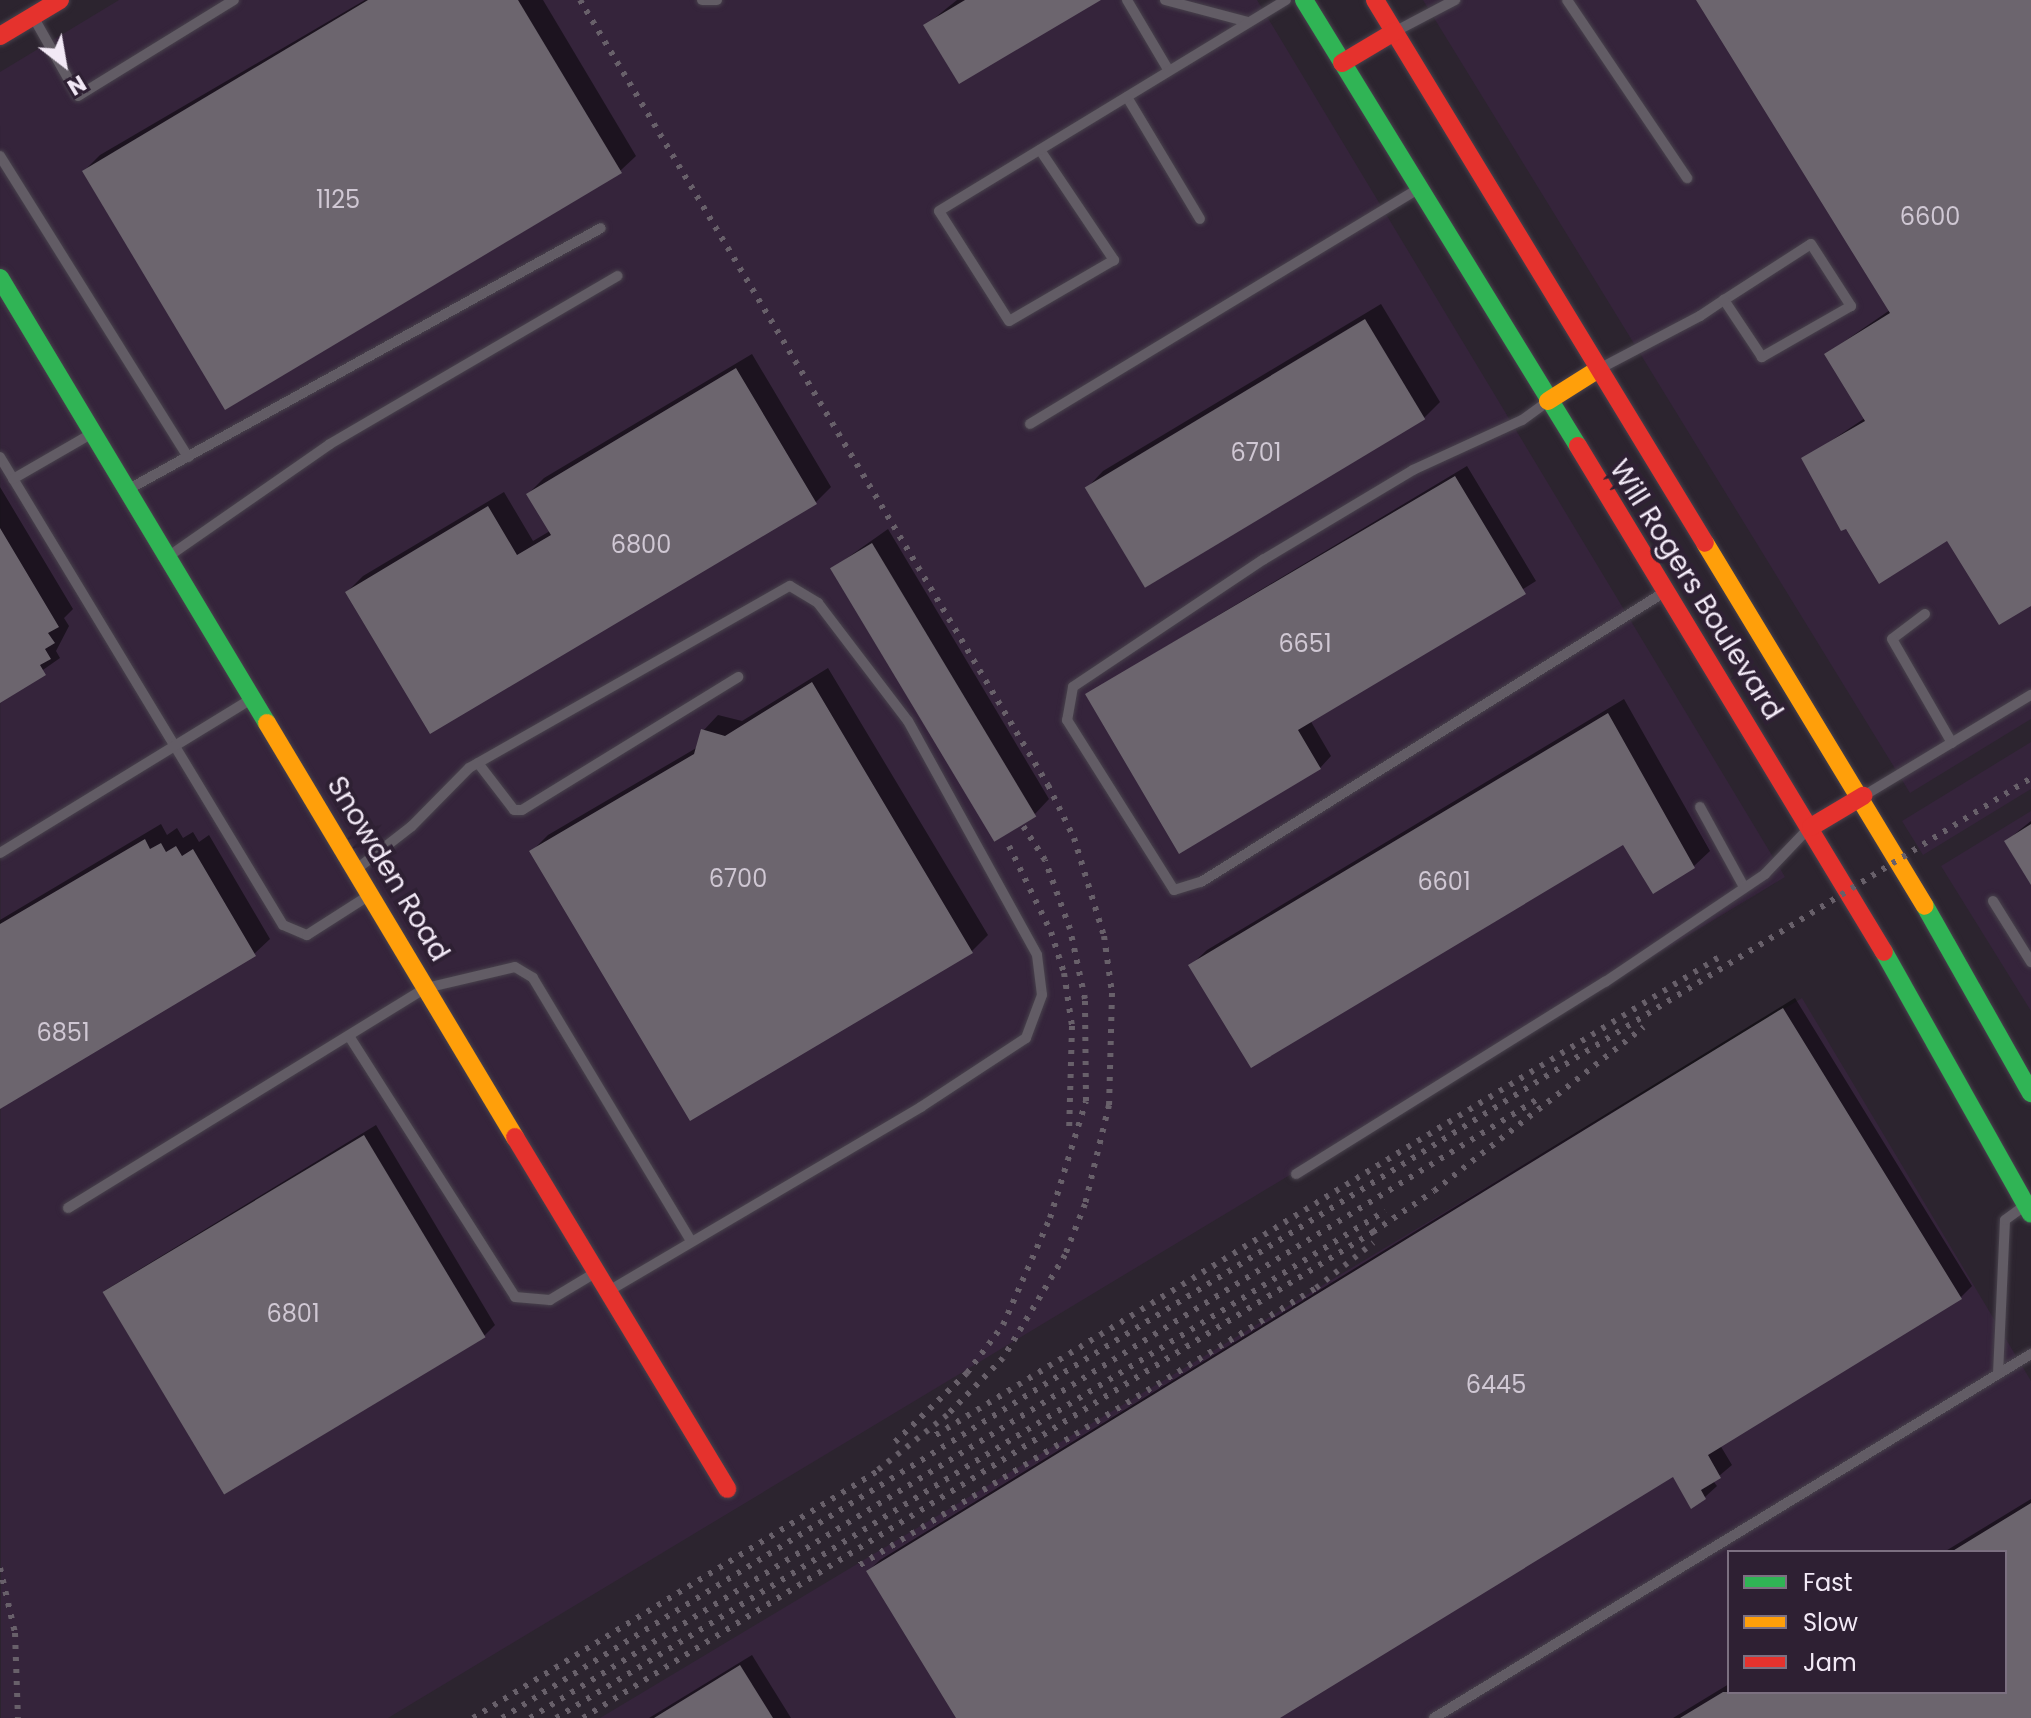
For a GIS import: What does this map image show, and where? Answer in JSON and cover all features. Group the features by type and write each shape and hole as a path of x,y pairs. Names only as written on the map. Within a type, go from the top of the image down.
{"main road":[{"path":"0,36 60,0"},
{"name":"Will Rogers Boulevard","path":"1304,0 1663,593 1811,827 2029,1207"},
{"name":"Will Rogers Boulevard","path":"1375,0 1597,370 1863,796 2031,1093"},
{"path":"1342,63 1394,32"},
{"name":"Snowden Road","path":"0,278 727,1489"},
{"path":"1548,401 1597,370"},
{"path":"1811,827 1863,796"}],"lane":[{"path":"33,16 78,96 234,0"},
{"path":"702,0 717,0"},
{"path":"1127,0 1169,71"},
{"path":"1165,0 1248,22"},
{"path":"1040,150 1114,260 1009,321 939,211 1286,0"},
{"path":"1394,32 1455,0"},
{"path":"1567,0 1687,178"},
{"path":"1127,97 1200,219"},
{"path":"0,156 188,457"},
{"path":"1030,424 1418,189"},
{"path":"127,490 601,228"},
{"path":"1597,370 1724,300 1811,244 1851,306 1762,357 1724,300"},
{"path":"168,557 330,444 617,276"},
{"path":"1548,401 1522,420 1413,470 1264,559 1073,687 1067,720 1174,890 1201,882 1663,593"},
{"path":"13,479 93,433"},
{"path":"0,457 283,925 307,935 370,895"},
{"path":"355,869 412,826 478,763 790,586 818,603 908,721 1037,955 1042,995 1026,1038 921,1107 690,1239 608,1291"},
{"path":"1925,614 1892,639 1952,743"},
{"path":"478,763 514,810 522,810 738,677"},
{"path":"1863,796 2031,695"},
{"path":"0,853 175,749 252,698"},
{"path":"1700,807 1744,887"},
{"path":"1296,1174 1605,982 1744,887 1811,827"},
{"path":"1993,901 2031,962"},
{"path":"68,1208 426,988 515,967 533,978 690,1239"},
{"path":"349,1036 515,1297 550,1300 597,1272"},
{"path":"1998,1374 2005,1220 2029,1207"},
{"path":"1434,1718 2031,1354"}],"shaded area":[{"path":"119,0 1257,0 1785,877 388,1718 1,1718 0,72"},
{"path":"1423,0 2031,0 2031,719 1910,793"},
{"path":"2031,742 2031,789 1923,855 1902,821"},
{"path":"2031,811 2031,1011 1941,866"},
{"path":"1802,998 2031,1381 2031,1718 600,1718"}],"building":[{"path":"368,0 518,0 622,173 225,410 82,171"},
{"path":"965,0 1101,0 959,84 923,25"},
{"path":"1696,0 2031,0 2031,606 1999,625 1947,541 1879,584 1846,529 1841,531 1801,458 1865,421 1824,354 1890,313"},
{"path":"1365,319 1425,419 1145,588 1085,487"},
{"path":"736,368 817,504 430,734 345,592 488,506 517,555 551,535 526,494"},
{"path":"1455,476 1526,594 1298,730 1321,769 1179,854 1085,694"},
{"path":"0,528 59,627 48,633 55,643 45,649 51,659 40,665 46,675 0,703"},
{"path":"872,543 1036,816 994,842 830,568"},
{"path":"812,682 973,953 690,1121 529,851 694,754 701,729 725,736"},
{"path":"1608,713 1695,868 1653,894 1623,845 1251,1068 1188,965"},
{"path":"2031,824 2031,885 2004,841"},
{"path":"145,839 150,849 161,843 166,852 176,846 182,856 193,849 256,956 0,1109 0,924"},
{"path":"1783,1008 1962,1299 1708,1455 1721,1478 1701,1490 1706,1499 1691,1509 1673,1477 1280,1718 956,1718 866,1571"},
{"path":"364,1135 486,1337 224,1494 103,1292"},
{"path":"2031,1503 2031,1718 1680,1718 1723,1692 2007,1694 2007,1550 1954,1550"},
{"path":"740,1665 773,1718 654,1718"}],"railway":[{"path":"580,0 1048,785 1074,838 1104,936 1112,993 1109,1105 1085,1204 1065,1255 1003,1358 947,1415 874,1473"},
{"path":"502,1718 2031,778"},
{"path":"895,1442 967,1373 1003,1325 1050,1218 1086,1101 1085,999 1070,929 1045,860 1023,826"},
{"path":"1009,846 1051,932 1064,973 1072,1026 1069,1134"},
{"path":"936,1435 1721,956"},
{"path":"583,1718 1373,1232 1434,1191 1644,1027"},
{"path":"530,1718 1536,1100"},
{"path":"556,1718 1385,1211"},
{"path":"860,1565 1316,1288 1373,1243"},
{"path":"473,1718 881,1469"},
{"path":"0,1568 15,1633 18,1718"}],"traffic: fast":[{"path":"1304,0 1578,446"},
{"path":"0,278 267,723"},
{"path":"1925,906 2031,1093"},
{"path":"1884,952 2031,1214"}],"traffic: slow":[{"path":"1548,401 1597,370"},
{"path":"1705,543 1925,906"},
{"path":"267,723 515,1137"}],"traffic: jam":[{"path":"0,36 60,0"},
{"path":"1375,0 1705,543"},
{"path":"1342,63 1394,32"},
{"path":"1578,446 1884,952"},
{"path":"1811,827 1863,796"},
{"path":"515,1137 727,1489"}]}
